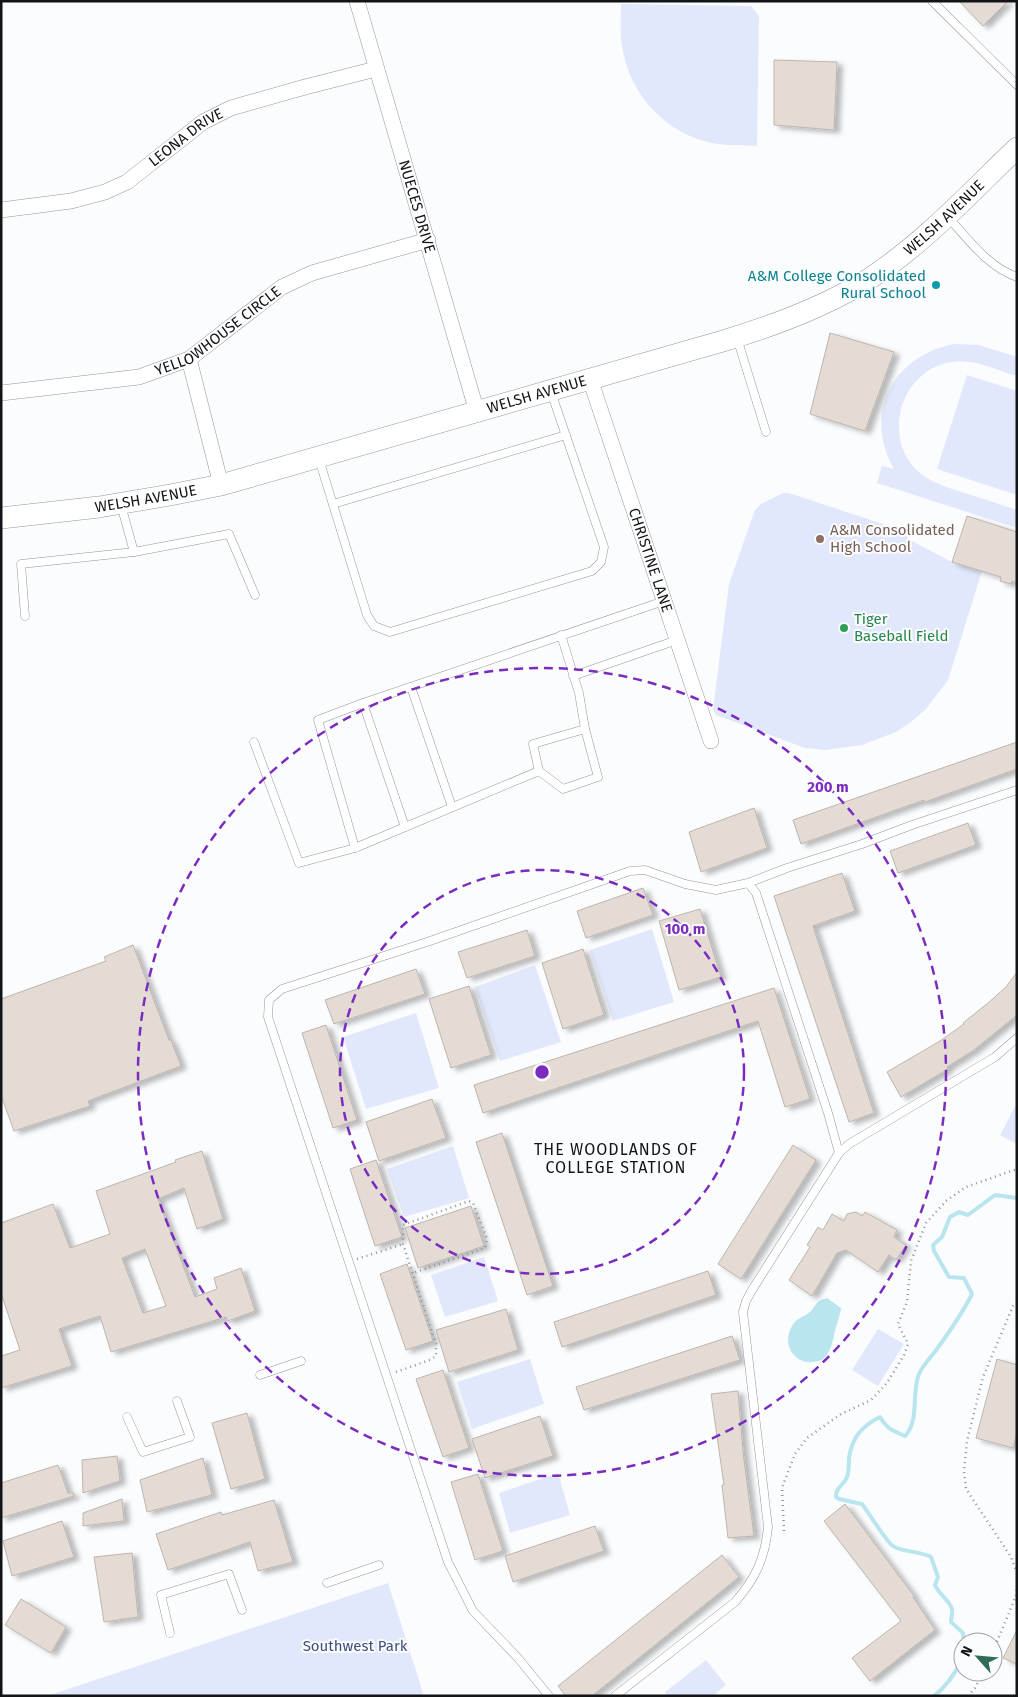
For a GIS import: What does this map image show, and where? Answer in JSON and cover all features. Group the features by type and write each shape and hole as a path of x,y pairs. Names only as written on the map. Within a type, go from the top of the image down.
{"main road":[{"name":"WELSH AVENUE","path":"1,518 120,503 221,485 737,336 801,313 868,280 906,252 947,216 1017,148"}],"street":[{"name":"NUECES DRIVE","path":"357,1 477,412"},
{"name":"LEONA DRIVE","path":"1,210 70,201 105,192 127,182 203,122 231,108 305,86 376,69"},
{"name":"YELLOWHOUSE CIRCLE","path":"1,393 139,377 189,359 282,287 312,273 428,240"},
{"path":"189,359 221,485"},
{"name":"CHRISTINE LANE","path":"590,379 711,741"}],"lane":[{"path":"932,1 1017,86"},
{"path":"947,216 993,264 1004,272 1016,276"},
{"path":"737,336 766,432"},
{"path":"318,457 367,615 374,626 390,632 592,571 601,562 604,547 550,391"},
{"path":"333,504 566,436"},
{"path":"120,503 134,552"},
{"path":"25,616 21,564 134,552 229,534 255,595"},
{"path":"356,848 318,720 664,601"},
{"path":"561,635 579,693 585,729 598,777 563,789 539,771 533,744 585,729"},
{"path":"573,676 677,640"},
{"path":"411,687 452,807"},
{"path":"364,703 405,827"},
{"path":"254,742 298,863 356,848 539,771"},
{"path":"549,1696 518,1658 472,1611 448,1562 268,1017 269,1000 282,989 427,942 630,871 645,870 685,884 716,890 748,884 787,868 1017,790"},
{"path":"748,884 756,893 828,1113 838,1153"},
{"path":"615,1696 735,1602 760,1566 766,1548 768,1527 743,1312 752,1290 838,1153 849,1144 995,1057 1017,1038"},
{"path":"260,1375 302,1361"},
{"path":"127,1417 144,1452 190,1436 177,1401"},
{"path":"327,1582 379,1565"},
{"path":"170,1633 161,1595 170,1592 229,1574 242,1610"}],"path":[{"path":"784,1530 782,1488 795,1454 807,1438 841,1414 870,1400 887,1383 904,1356 908,1344 898,1324 907,1302 911,1261 926,1223 946,1201 966,1187 1017,1169"},
{"path":"386,1375 430,1360 436,1356 436,1344 403,1244 403,1224 469,1201 473,1203 487,1239 485,1248 413,1274"},
{"path":"348,1262 403,1244"},
{"path":"1017,1302 1013,1306 983,1377 967,1441 964,1471 966,1489 1011,1557 1017,1573"},
{"path":"1001,1632 1016,1596 1017,1585"},
{"path":"968,1696 978,1682"}],"green space":[{"path":"621,4 751,6 759,16 757,146 723,145 700,140 683,133 667,123 654,111 642,97 626,64 621,41"},
{"path":"954,344 979,345 1017,357 1017,376 984,365 959,361 933,368 918,379 907,394 901,411 899,429 902,446 910,463 924,476 947,487 1017,510 1017,528 877,483 882,466 894,469 885,448 881,428 883,408 889,390 900,374 914,361 933,351"},
{"path":"967,375 1017,391 1017,495 937,469"},
{"name":"Tiger Baseball Field","path":"783,493 789,493 904,531 908,539 952,562 982,571 948,680 926,709 896,732 862,745 825,750 805,748 716,715 713,709 729,584 755,510 761,504"},
{"path":"652,929 674,1002 613,1021 590,950"},
{"path":"535,965 561,1042 500,1061 475,987"},
{"path":"416,1013 439,1088 366,1109 343,1037"},
{"path":"1017,1103 1017,1144 1000,1135"},
{"path":"453,1146 469,1198 404,1217 387,1169"},
{"path":"484,1257 498,1301 445,1317 431,1275"},
{"path":"878,1329 904,1344 878,1386 852,1370"},
{"path":"530,1359 544,1404 472,1429 457,1382"},
{"path":"558,1473 570,1515 510,1533 499,1493"},
{"name":"Southwest Park","path":"388,1583 424,1696 47,1696"},
{"path":"706,1660 726,1685 713,1696 667,1696 665,1692"}],"shaded area":[{"path":"827,1298 841,1308 830,1350 822,1360 807,1362 801,1360 792,1353 788,1343 789,1332 796,1321 810,1312 818,1302"}],"building":[{"path":"959,1 1008,1 983,26"},
{"path":"774,60 837,62 834,130 774,125"},
{"path":"830,333 894,352 865,431 810,414"},
{"path":"967,516 1017,532 1017,583 1012,581 1011,584 1000,581 1001,577 952,562"},
{"path":"1017,742 1017,769 801,844 793,820"},
{"path":"754,808 767,848 701,872 689,832"},
{"path":"968,823 976,845 898,873 890,851"},
{"path":"842,873 855,911 813,926 874,1113 849,1122 774,896"},
{"path":"643,888 653,915 586,938 577,911"},
{"path":"700,909 721,977 679,990 659,921"},
{"path":"527,930 535,956 467,978 458,952"},
{"path":"133,945 169,1040 171,1040 181,1066 88,1101 90,1106 14,1131 1,1095 1,999 106,961 104,957"},
{"path":"583,949 604,1015 563,1029 542,963"},
{"path":"416,969 425,994 334,1024 325,1000"},
{"path":"1017,972 1017,1015 974,1050 947,1067 948,1069 901,1097 887,1072 940,1041 964,1024 1006,987"},
{"path":"469,986 491,1055 451,1068 429,999"},
{"path":"774,988 810,1099 785,1107 758,1021 483,1113 474,1085"},
{"path":"326,1025 357,1120 333,1128 302,1033"},
{"path":"432,1099 446,1138 379,1161 366,1122"},
{"path":"502,1133 553,1286 527,1295 476,1142"},
{"path":"793,1145 816,1160 741,1279 718,1264"},
{"path":"202,1151 223,1219 197,1229 184,1188 158,1199 195,1297 217,1289 214,1278 241,1268 255,1311 228,1321 226,1317 111,1352 100,1316 59,1329 72,1366 1,1388 1,1356 20,1350 1,1293 1,1223 53,1204 70,1248 110,1234 96,1191 176,1162 175,1160","holes":["145,1249 166,1306 143,1313 122,1258"]},
{"path":"376,1160 402,1237 375,1246 350,1169"},
{"path":"471,1206 484,1246 418,1268 405,1228"},
{"path":"856,1212 862,1216 865,1212 897,1230 894,1237 906,1245 896,1260 889,1255 878,1272 846,1250 837,1253 812,1296 789,1280 810,1247 807,1245 818,1227 823,1230 832,1214 844,1221 847,1214"},
{"path":"407,1264 433,1341 406,1350 380,1274"},
{"path":"708,1271 716,1295 562,1347 554,1322"},
{"path":"506,1309 518,1350 449,1372 436,1330"},
{"path":"732,1336 740,1360 584,1410 576,1387"},
{"path":"997,1359 1017,1365 1017,1432 1013,1448 976,1438"},
{"path":"443,1370 469,1448 443,1457 416,1379"},
{"path":"738,1391 743,1452 754,1536 728,1538 722,1485 724,1485 711,1394"},
{"path":"247,1413 265,1479 231,1489 212,1423"},
{"path":"540,1416 553,1456 485,1478 472,1439"},
{"path":"117,1456 120,1481 83,1493 82,1460"},
{"path":"203,1458 212,1495 147,1512 140,1480"},
{"path":"58,1465 68,1493 73,1493 74,1496 1,1518 1,1483"},
{"path":"478,1474 503,1551 475,1560 451,1482"},
{"path":"122,1499 124,1521 83,1526 83,1513"},
{"path":"274,1500 293,1562 258,1571 250,1542 168,1570 156,1534 221,1512 222,1515"},
{"path":"845,1504 914,1596 935,1630 870,1681 852,1658 901,1621 824,1521"},
{"path":"62,1521 74,1557 12,1576 3,1541"},
{"path":"595,1526 604,1551 513,1582 505,1556"},
{"path":"132,1553 138,1617 104,1622 94,1557"},
{"path":"722,1555 739,1577 592,1696 566,1696 558,1686"},
{"path":"21,1599 66,1627 51,1653 5,1625"},
{"path":"1017,1630 1017,1664 1003,1658"}],"waterway":[{"path":"962,1632 951,1622 951,1606 935,1585 938,1577 931,1557 896,1548 890,1543 862,1504 839,1499 836,1497 836,1494 847,1477 850,1451 855,1438 863,1428 880,1417 888,1427 905,1436 910,1430 919,1374 956,1322 972,1294 964,1278 949,1277 934,1251 933,1245 942,1237 950,1217 959,1212 968,1215 995,1195 1017,1198"},
{"path":"934,1696 953,1675"}],"place":[{"name":"A&M College Consolidated Rural School","path":"936,285"},
{"name":"A&M Consolidated High School","path":"820,539"},
{"name":"Tiger Baseball Field","path":"844,628"}],"district":[{"name":"THE WOODLANDS OF COLLEGE STATION","path":"616,1158"}]}
